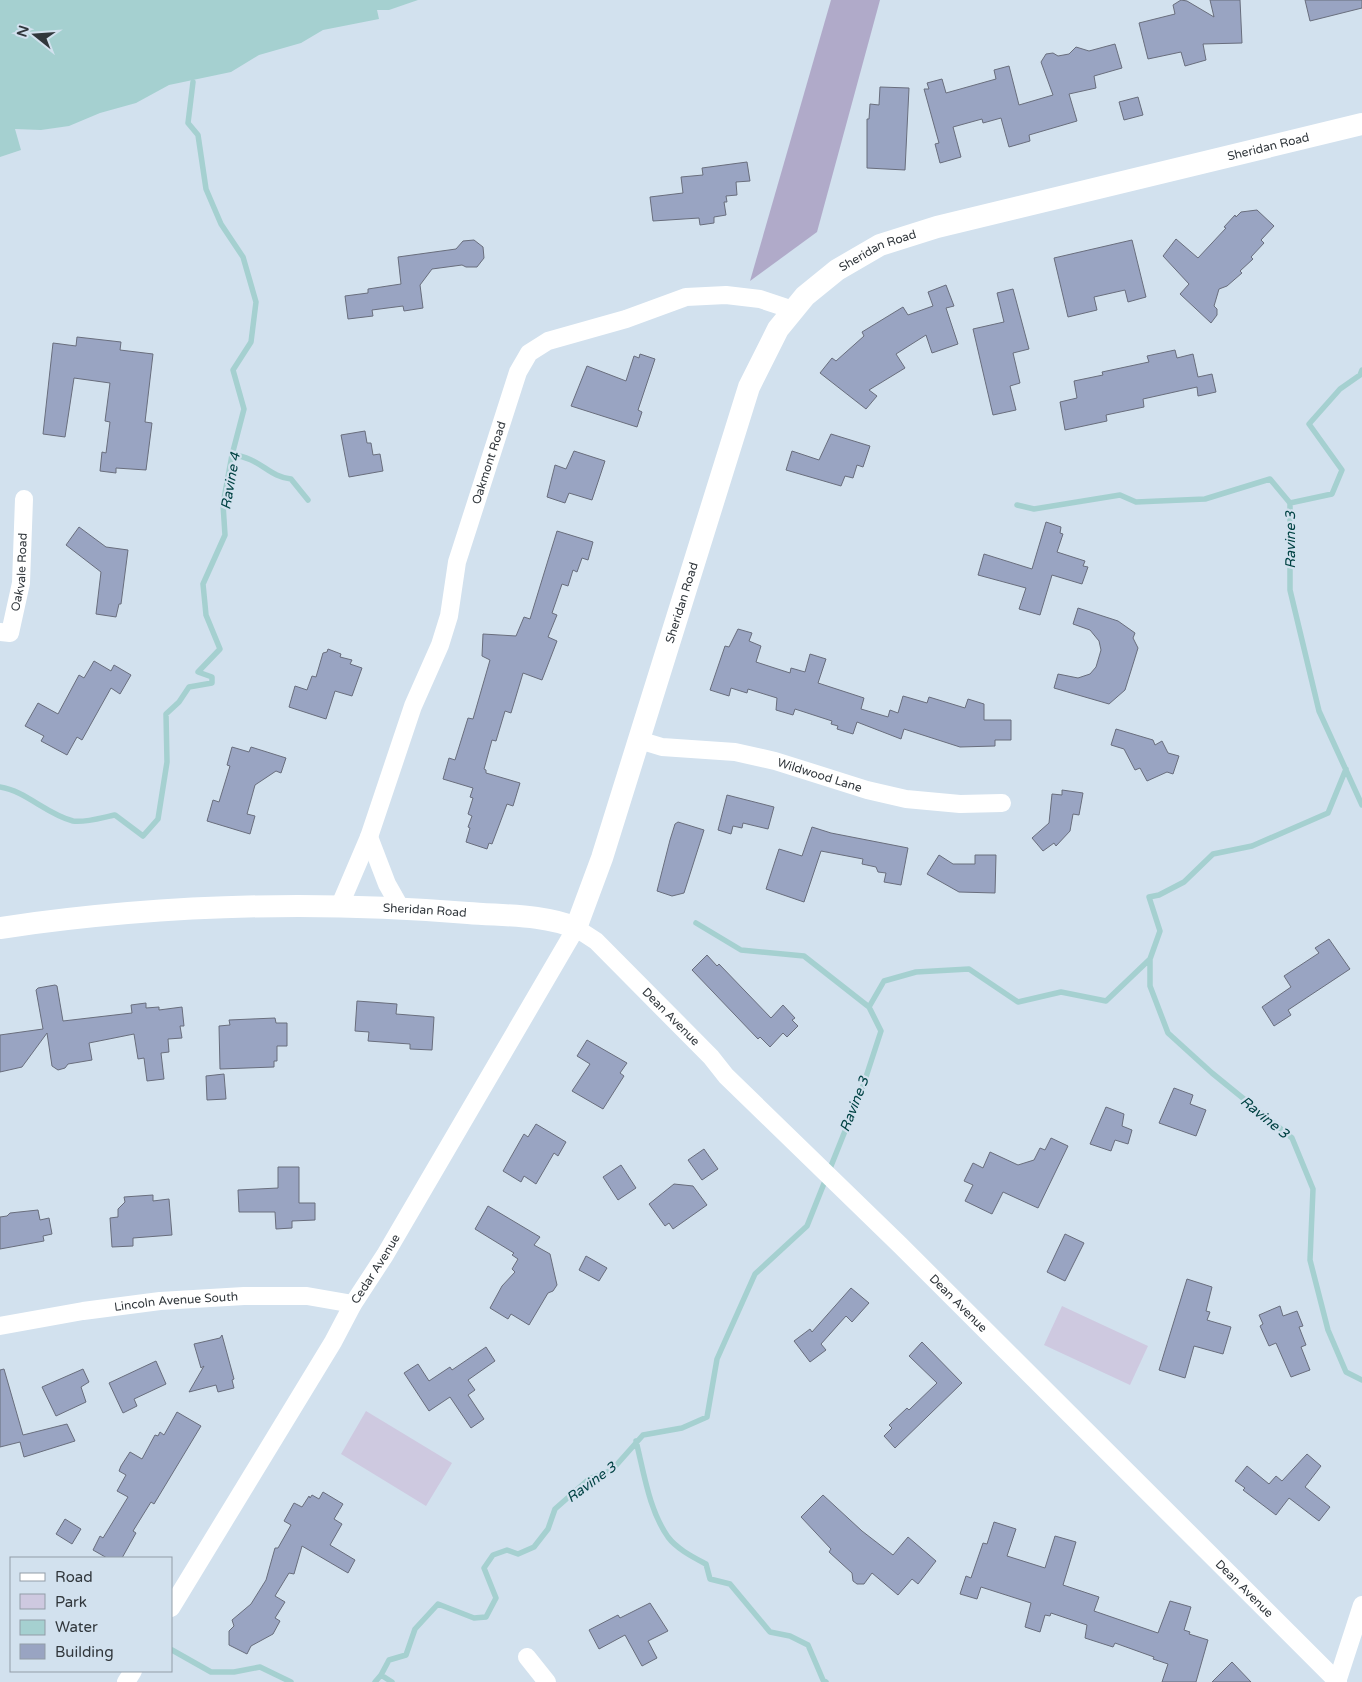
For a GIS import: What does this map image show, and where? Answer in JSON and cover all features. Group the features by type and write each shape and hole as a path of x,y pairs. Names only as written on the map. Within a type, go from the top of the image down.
{"street":[{"name":"Sheridan Road","path":"0,928 82,916 200,907 340,905 400,907 545,920 576,928 602,858 640,740 749,387 778,329 805,296 837,270 880,245 937,227 1362,124"},
{"name":"Oakmont Road","path":"340,905 369,837 413,706 440,645 449,616 457,562 518,372 529,353 548,341 626,319 686,297 726,295 760,299 792,310"},
{"name":"Oakvale Road","path":"0,632 10,633 21,583 24,499"},
{"name":"Wildwood Lane","path":"640,740 662,747 735,752 775,761 867,790 906,799 960,804 1002,803"},
{"path":"369,837 387,884 400,907"},
{"name":"Dean Avenue","path":"576,928 596,941 711,1057 726,1076 900,1245 1304,1651 1338,1682"},
{"name":"Cedar Avenue","path":"172,1606 333,1342 353,1304 395,1239 576,928"},
{"name":"Lincoln Avenue South","path":"0,1326 160,1301 244,1296 307,1296 353,1304"},
{"path":"1338,1682 1362,1605"},
{"path":"527,1657 547,1682"}],"green space":[{"path":"1062,1306 1148,1346 1130,1385 1044,1345"},
{"path":"366,1411 452,1463 426,1506 341,1454"}],"shaded area":[{"path":"831,0 880,0 817,232 750,281"}],"water":[{"path":"0,0 418,0 389,10 377,10 379,19 323,30 301,43 259,55 231,72 169,85 136,103 100,113 69,126 41,130 15,129 21,150 0,157"}],"building":[{"path":"1181,0 1187,1 1214,17 1210,0 1240,0 1242,43 1203,44 1206,60 1185,66 1181,52 1148,59 1139,23 1175,14 1173,5"},
{"path":"1305,0 1362,0 1362,8 1310,21"},
{"path":"1115,44 1122,68 1094,76 1096,88 1069,94 1077,121 1029,135 1030,141 1009,147 1001,118 983,123 982,119 953,127 961,157 940,163 935,144 939,143 924,89 929,89 927,83 942,79 946,93 996,79 994,70 1009,66 1019,105 1053,95 1041,62 1046,54 1053,53 1058,56 1069,54 1076,47 1089,51"},
{"path":"880,87 909,88 905,170 867,168 867,119 869,119 870,104 879,105"},
{"path":"1138,97 1143,115 1124,120 1119,102"},
{"path":"747,162 750,181 736,182 737,195 726,196 727,202 724,202 726,215 714,217 714,223 700,225 699,218 653,221 650,197 683,193 681,177 703,175 702,168"},
{"path":"1257,210 1274,226 1261,240 1264,243 1251,257 1253,259 1240,271 1242,273 1227,286 1219,289 1214,306 1217,309 1217,315 1211,323 1180,294 1189,284 1163,256 1176,239 1198,258 1226,228 1224,227 1235,215 1236,217 1241,212"},
{"path":"474,240 483,247 484,258 477,267 462,265 432,269 420,285 423,308 404,311 403,306 372,310 373,316 348,319 345,296 368,293 368,289 401,284 398,257 456,249 463,241"},
{"path":"1132,240 1146,297 1128,302 1125,290 1094,297 1097,310 1068,317 1054,258"},
{"path":"946,285 954,306 946,308 958,344 932,353 926,335 896,354 905,368 869,390 877,396 866,409 820,373 832,358 836,361 864,336 862,332 903,307 908,315 933,306 928,292"},
{"path":"1013,289 1029,349 1013,353 1020,383 1010,386 1016,410 993,415 973,329 1004,322 997,293"},
{"path":"77,337 121,342 120,350 153,354 145,422 152,423 146,470 116,468 116,473 100,471 102,452 106,453 110,422 105,421 110,383 74,378 65,437 43,434 53,343 76,346"},
{"path":"1175,350 1177,358 1193,354 1198,377 1212,374 1216,392 1198,396 1197,387 1143,399 1144,407 1106,415 1107,421 1065,430 1060,402 1077,398 1074,381 1103,375 1102,372 1149,362 1147,356"},
{"path":"640,354 655,359 638,410 642,412 637,427 571,406 587,366 626,381 634,356 639,358"},
{"path":"365,431 367,443 371,443 373,455 380,454 383,471 349,477 341,435"},
{"path":"831,434 870,446 863,467 857,465 853,478 845,476 841,486 786,470 792,451 819,460"},
{"path":"574,451 605,461 592,500 569,493 565,503 547,497 555,465 566,469"},
{"path":"1046,522 1061,527 1060,533 1063,534 1057,552 1085,561 1083,566 1088,567 1082,584 1052,575 1040,615 1019,609 1026,588 978,575 984,554 1032,569"},
{"path":"79,527 106,547 128,550 121,604 119,604 116,617 96,614 101,572 66,545"},
{"path":"557,531 593,542 588,560 582,558 577,572 573,570 568,586 562,584 552,613 557,615 548,637 557,641 542,680 523,673 511,713 505,711 496,741 492,740 484,769 486,773 520,783 513,806 507,804 492,844 489,843 487,849 466,842 472,816 468,814 473,798 470,797 473,788 443,779 449,758 455,760 468,718 473,719 490,660 482,656 483,634 516,636 524,617 530,619"},
{"path":"1078,608 1118,621 1135,633 1133,638 1138,648 1125,690 1109,704 1054,688 1058,674 1078,678 1090,674 1096,667 1101,650 1099,641 1090,630 1073,624"},
{"path":"738,629 752,633 749,641 761,646 756,662 790,673 791,668 805,672 810,654 826,659 818,683 864,698 861,709 888,717 890,710 898,713 903,696 927,703 929,697 965,708 968,699 984,704 984,720 1011,720 1011,740 995,740 995,746 960,747 904,729 901,739 857,722 853,734 837,729 838,726 831,724 832,721 795,709 793,715 776,710 777,698 748,689 747,693 731,688 729,696 710,690 725,646 729,647"},
{"path":"328,649 341,654 340,657 352,660 350,664 362,668 352,696 335,691 326,719 289,707 295,686 307,690 312,676 316,677 323,653 327,652"},
{"path":"94,661 111,671 114,665 131,675 120,694 111,688 82,740 77,737 67,755 41,741 44,736 25,726 38,703 58,714 79,675 84,678"},
{"path":"1116,729 1153,740 1155,745 1162,741 1168,753 1179,756 1173,774 1167,772 1147,781 1140,768 1135,770 1124,749 1111,745"},
{"path":"232,747 249,752 251,747 286,758 281,773 276,771 255,785 247,814 255,816 250,834 207,821 213,800 219,802 230,766 227,765"},
{"path":"1062,790 1083,793 1079,815 1073,814 1070,831 1056,846 1054,843 1043,851 1032,838 1049,823 1052,794 1062,795"},
{"path":"727,795 774,807 768,829 743,823 742,828 733,826 731,834 718,830"},
{"path":"678,822 704,830 684,893 672,896 657,891 670,840 675,824"},
{"path":"812,827 831,833 908,848 901,885 884,882 886,873 878,872 876,867 862,864 863,859 821,851 804,902 766,889 779,849 802,856"},
{"path":"939,855 953,864 975,864 975,855 996,855 995,893 959,892 927,874"},
{"path":"1329,939 1350,969 1288,1010 1291,1015 1274,1026 1262,1007 1291,987 1284,976 1319,953 1315,948"},
{"path":"707,955 717,966 719,964 771,1018 783,1005 795,1018 792,1020 798,1026 787,1037 783,1033 770,1047 760,1037 758,1039 692,970"},
{"path":"57,986 63,1021 132,1013 131,1005 146,1003 146,1008 159,1007 159,1010 182,1007 184,1026 180,1026 182,1038 168,1039 169,1052 161,1053 164,1079 147,1081 144,1058 138,1059 134,1034 89,1043 92,1060 68,1064 65,1068 58,1070 52,1066 47,1033 22,1067 0,1072 0,1035 43,1029 36,990"},
{"path":"357,1001 397,1004 396,1014 434,1017 432,1050 410,1049 410,1044 368,1041 369,1032 355,1031"},
{"path":"275,1018 276,1023 287,1023 287,1046 277,1046 277,1061 274,1061 274,1067 220,1069 219,1026 230,1025 229,1020"},
{"path":"587,1040 627,1063 620,1073 624,1076 603,1109 572,1091 590,1064 577,1056"},
{"path":"224,1074 226,1099 207,1100 206,1076"},
{"path":"1174,1088 1193,1095 1190,1104 1206,1110 1196,1136 1159,1123"},
{"path":"1106,1107 1124,1114 1122,1126 1132,1130 1128,1144 1115,1140 1111,1151 1090,1144"},
{"path":"536,1124 566,1142 558,1156 554,1153 536,1184 524,1176 521,1182 503,1171 524,1134 528,1137"},
{"path":"1051,1138 1068,1146 1038,1208 1003,1192 992,1214 965,1201 973,1185 964,1181 973,1163 983,1168 990,1152 1018,1165 1034,1160 1040,1148 1045,1150"},
{"path":"704,1149 718,1169 702,1180 688,1160"},
{"path":"621,1165 636,1188 618,1200 603,1177"},
{"path":"278,1167 299,1167 299,1203 315,1203 315,1220 292,1221 292,1228 276,1229 275,1212 239,1212 238,1190 278,1188"},
{"path":"674,1184 693,1186 707,1205 673,1229 669,1223 665,1226 649,1204"},
{"path":"153,1195 153,1201 169,1199 172,1235 133,1238 133,1246 112,1247 110,1218 118,1217 118,1209 125,1202 124,1197"},
{"path":"488,1206 540,1237 534,1245 550,1254 557,1285 553,1291 548,1293 529,1325 511,1314 508,1319 490,1308 502,1286 515,1272 512,1269 518,1259 512,1255 514,1253 475,1229"},
{"path":"38,1210 40,1220 49,1218 52,1234 43,1236 44,1241 0,1249 0,1217 7,1216 10,1213"},
{"path":"1065,1234 1084,1243 1065,1281 1047,1272"},
{"path":"586,1256 607,1268 599,1281 579,1270"},
{"path":"1187,1279 1212,1287 1206,1311 1210,1312 1207,1320 1231,1327 1223,1354 1194,1346 1185,1378 1159,1370"},
{"path":"851,1288 869,1303 852,1322 846,1316 821,1344 826,1350 810,1362 794,1341 810,1329 812,1332"},
{"path":"1280,1306 1283,1316 1297,1311 1303,1326 1299,1327 1306,1345 1301,1347 1310,1370 1291,1377 1276,1343 1269,1346 1260,1326 1263,1324 1259,1315"},
{"path":"222,1335 234,1379 232,1380 234,1388 218,1392 216,1385 189,1392 204,1366 201,1368 194,1344 220,1338"},
{"path":"922,1342 962,1383 895,1448 884,1436 892,1428 889,1425 907,1408 909,1410 937,1383 909,1356"},
{"path":"486,1347 495,1361 468,1380 475,1390 468,1395 484,1419 471,1428 450,1397 429,1411 404,1373 418,1364 429,1381 450,1367 452,1370"},
{"path":"156,1361 166,1384 134,1399 137,1406 123,1413 109,1383"},
{"path":"4,1369 23,1435 67,1424 75,1441 24,1457 20,1442 0,1447 0,1370"},
{"path":"83,1369 89,1382 81,1387 86,1402 56,1416 42,1387"},
{"path":"177,1412 201,1426 154,1504 151,1502 133,1531 136,1533 123,1557 105,1557 93,1550 100,1536 103,1538 128,1497 117,1491 126,1475 119,1471 121,1466 130,1452 142,1459 155,1435 158,1436 160,1432 164,1435"},
{"path":"1307,1454 1321,1466 1305,1487 1330,1507 1319,1521 1289,1498 1276,1515 1243,1490 1245,1488 1235,1481 1247,1466 1269,1484 1276,1476 1282,1481"},
{"path":"323,1492 343,1504 334,1519 342,1524 330,1545 355,1560 348,1573 302,1546 294,1574 289,1573 275,1596 285,1602 275,1618 280,1621 273,1634 251,1646 247,1654 229,1645 229,1631 234,1626 232,1620 251,1604 266,1580 275,1548 278,1548 291,1525 284,1521 294,1503 302,1507 309,1496 310,1498 312,1495 319,1499"},
{"path":"823,1495 862,1531 893,1555 908,1537 936,1561 918,1584 912,1579 898,1595 872,1573 864,1584 857,1584 853,1581 852,1573 829,1552 831,1549 801,1517"},
{"path":"65,1519 81,1529 72,1544 56,1534"},
{"path":"994,1522 1016,1529 1007,1556 1045,1568 1055,1536 1076,1542 1063,1585 1099,1597 1094,1611 1158,1633 1170,1601 1191,1607 1184,1630 1190,1632 1189,1634 1208,1640 1196,1682 1162,1682 1168,1664 1115,1643 1113,1647 1085,1638 1087,1625 1051,1613 1050,1616 1045,1615 1040,1632 1025,1627 1031,1603 981,1587 977,1599 960,1594 966,1576 971,1578 983,1543 987,1544"},
{"path":"650,1603 668,1631 648,1641 657,1658 642,1666 625,1635 599,1649 589,1630 618,1615 620,1618"},
{"path":"1232,1662 1251,1682 1212,1682"}],"waterway":[{"name":"Ravine 4","path":"0,787 19,793 63,818 73,821 89,821 115,815 143,836 158,819 167,762 166,714 179,702 189,687 212,683 212,677 198,672 220,649 206,615 203,584 225,535 223,504 232,455 244,409 233,370 251,342 256,302 243,257 221,224 206,189 198,135 188,123 193,82"},
{"name":"Ravine 3","path":"1362,370 1360,375 1340,389 1309,424 1342,470 1332,494 1290,503 1290,590 1319,711 1362,805"},
{"path":"232,455 250,459 276,475 291,479 308,500"},
{"path":"1017,505 1034,509 1120,495 1136,502 1205,499 1270,479 1290,503"},
{"name":"Ravine 3","path":"1346,769 1328,813 1252,846 1213,854 1184,882 1159,895 1149,897 1160,931 1150,959 1150,986 1168,1033 1212,1073 1292,1138 1313,1189 1310,1260 1328,1330 1346,1372 1362,1380"},
{"path":"696,923 741,950 804,956 869,1007"},
{"name":"Ravine 3","path":"392,1682 381,1675 389,1660 406,1655 415,1629 438,1604 474,1618 486,1617 496,1598 484,1568 493,1555 507,1550 518,1554 534,1547 548,1529 555,1509 589,1479 612,1470 643,1435 682,1428 707,1417 717,1359 755,1274 807,1226 863,1086 881,1031 869,1007 884,981 916,972 969,969 1018,1002 1061,992 1106,1001 1150,959"},
{"name":"Ravine 3","path":"636,1441 652,1503 661,1526 668,1537 681,1549 706,1564 710,1579 730,1584 770,1632 790,1636 808,1645 823,1680 826,1682"},
{"path":"172,1650 211,1672 234,1672 260,1667 291,1682"},
{"path":"375,1682 381,1675"}]}
